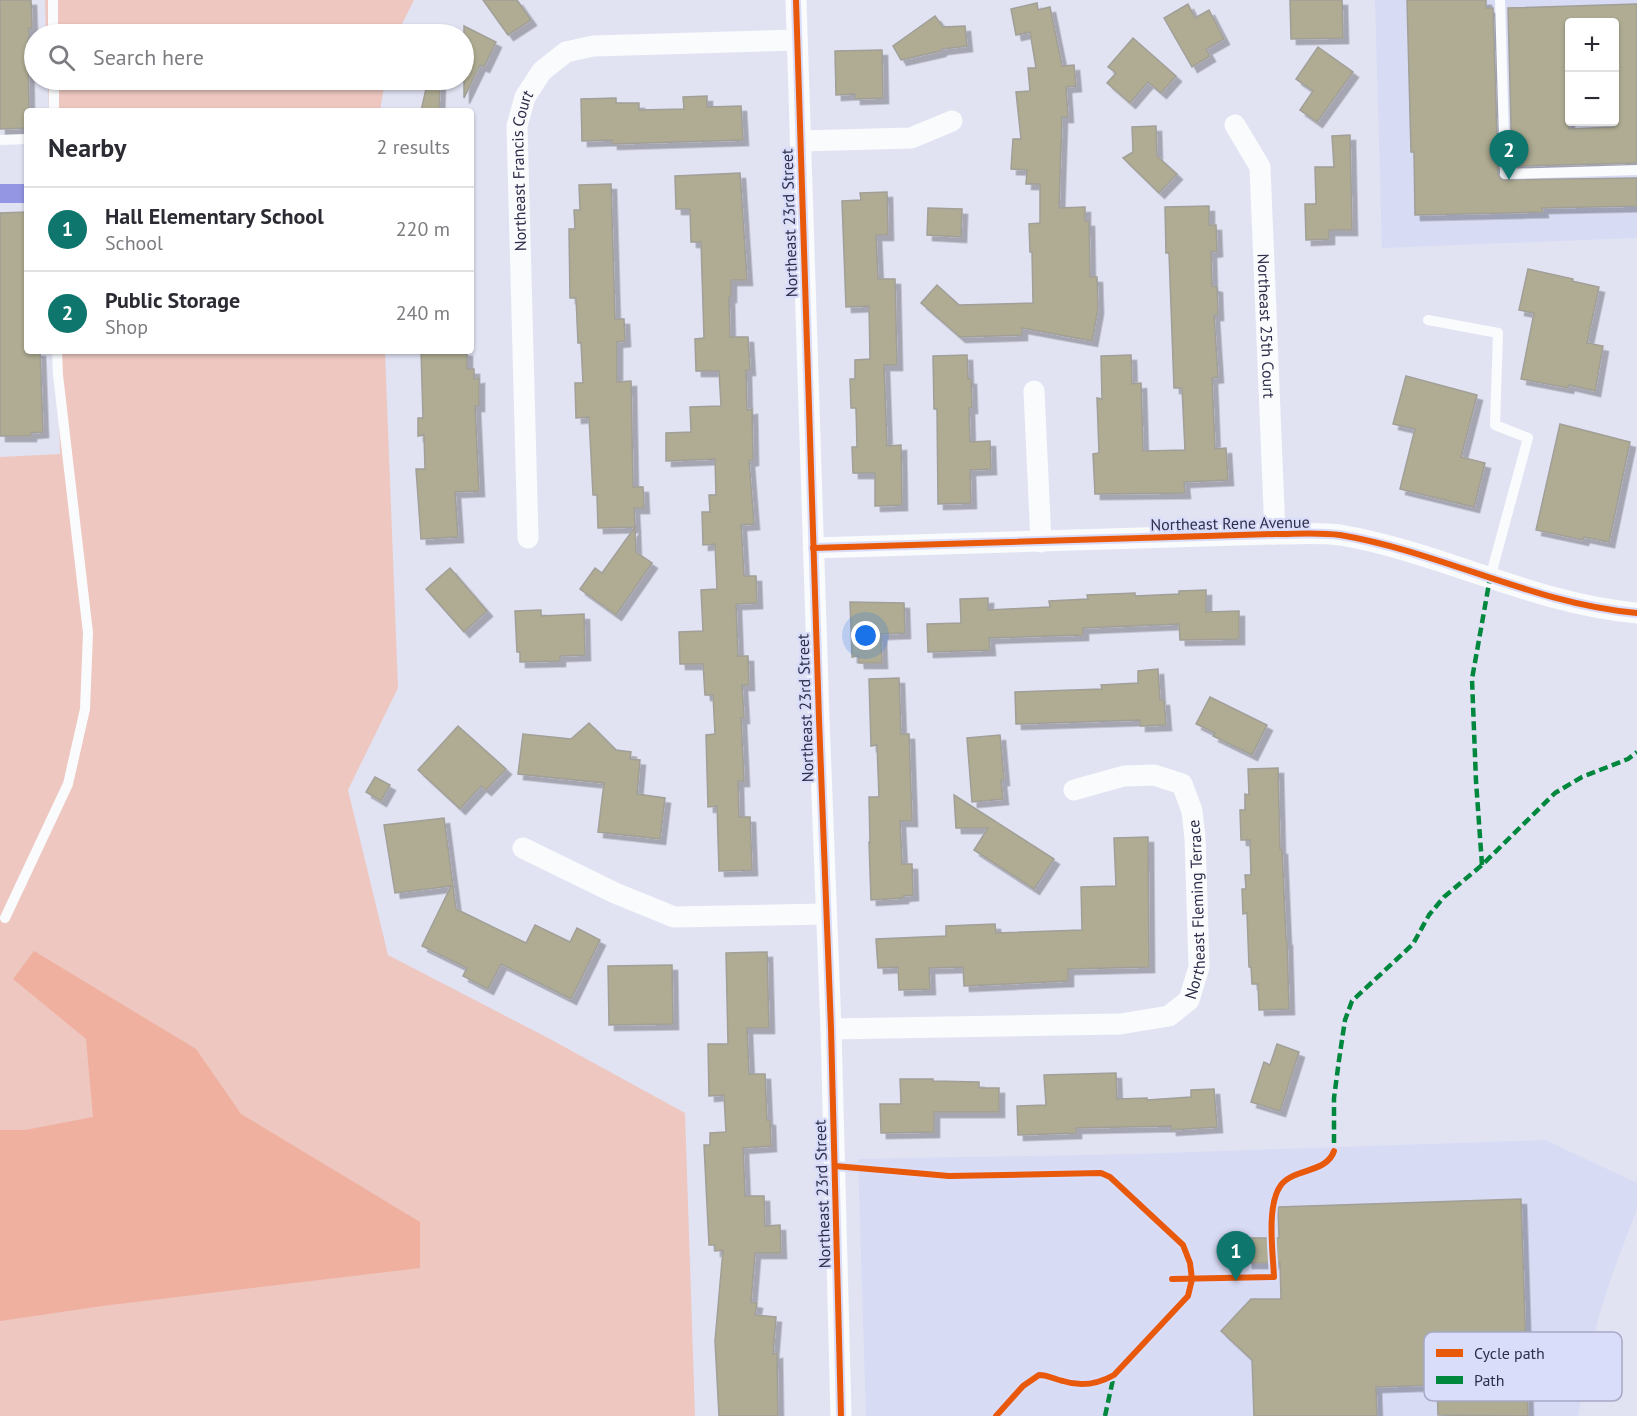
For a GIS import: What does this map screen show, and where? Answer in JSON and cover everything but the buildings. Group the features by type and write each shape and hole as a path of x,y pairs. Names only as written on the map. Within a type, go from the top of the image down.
{"street":[{"name":"Northeast 23rd Street","path":"796,0 831,1029 841,1416"},
{"name":"Northeast Francis Court","path":"528,538 517,126 525,97 542,71 566,52 593,46 797,40"},
{"path":"800,141 911,138 952,121"},
{"name":"Northeast 25th Court","path":"1235,125 1260,167 1275,534"},
{"path":"1034,391 1041,542"},
{"name":"Northeast Rene Avenue","path":"813,548 1275,534 1337,535 1427,556 1551,597 1607,610 1637,613"},
{"name":"Northeast Fleming Terrace","path":"831,1029 1120,1024 1169,1016 1189,1000 1199,967 1196,838 1192,811 1182,784 1154,775 1124,776 1074,790"},
{"path":"523,848 648,907 674,916 826,914"}],"lane":[{"path":"53,0 53,24"},
{"path":"1500,0 1505,174 1637,170"},
{"path":"54,90 54,108"},
{"path":"0,140 24,139"},
{"path":"1428,320 1498,333 1496,425 1528,438 1490,578"},
{"path":"5,918 68,784 85,709 88,633 57,354"}],"shaded area":[{"path":"45,0 414,0 402,24 46,24"},
{"path":"1375,0 1637,0 1637,238 1382,248"},
{"path":"48,90 383,90 380,108 49,108"},
{"path":"57,354 385,354 398,688 348,790 388,955 550,1039 685,1113 695,1416 0,1416 0,457 60,454"},
{"path":"34,951 196,1049 241,1114 420,1222 420,1268 102,1306 0,1321 0,1130 25,1130 93,1117 86,1039 13,979"},
{"path":"1545,1140 1637,1183 1637,1209 1612,1275 1595,1332 1424,1332 1424,1401 1581,1401 1578,1416 866,1416 858,1159 1134,1154"}],"water":[{"path":"0,184 24,184 24,203 0,203"}],"marked path":[{"path":"1482,865 1472,679 1490,578"},
{"path":"1332,1156 1334,1151 1334,1098 1345,1020 1352,1001 1413,944 1429,915 1444,897 1482,865 1555,793 1582,777 1628,759 1637,752"},
{"path":"1105,1416 1114,1375"}],"cycle path":[{"path":"796,0 831,1029 841,1416"},
{"path":"813,548 1332,534 1415,553 1561,599 1599,608 1637,613"},
{"path":"1172,1279 1274,1277 1272,1217 1276,1194 1287,1180 1325,1163 1334,1151"},
{"path":"835,1166 949,1176 1101,1173 1110,1177 1183,1245 1190,1263 1192,1279 1188,1296 1114,1375 1102,1381 1083,1384 1039,1375 1023,1386 996,1416"}],"place":[{"name":"Public Storage","path":"1509,180"},
{"name":"Hall Elementary School","path":"1236,1281"}]}
